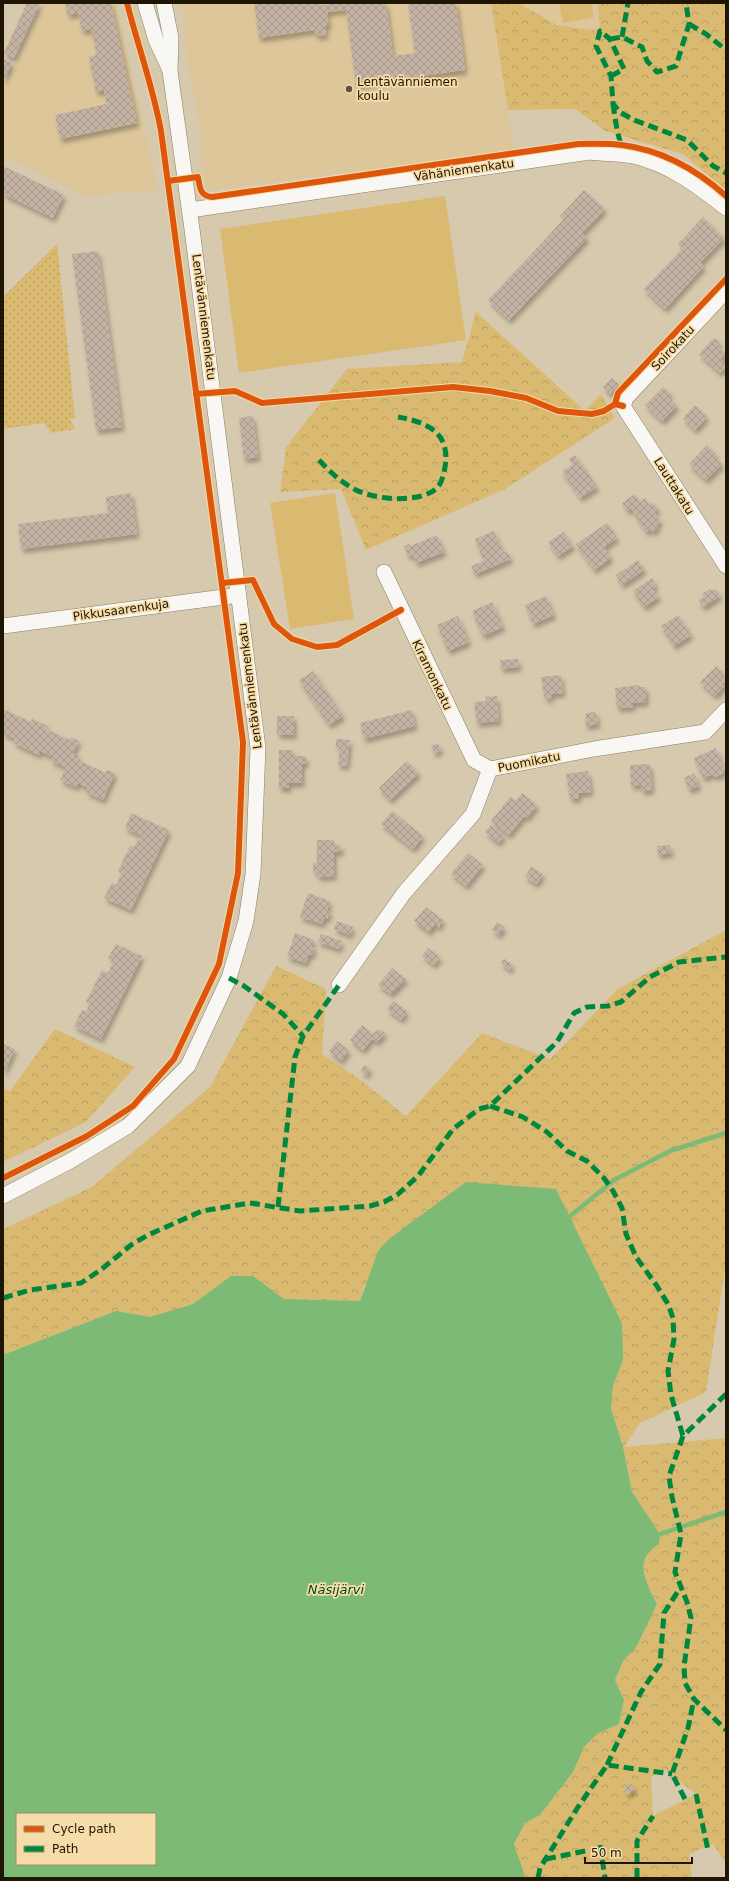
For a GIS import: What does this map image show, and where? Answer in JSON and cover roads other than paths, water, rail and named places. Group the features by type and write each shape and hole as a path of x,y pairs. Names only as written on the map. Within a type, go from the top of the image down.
{"street":[{"name":"Lentävänniemenkatu","path":"145,3 156,40 170,71"},
{"name":"Lentävänniemenkatu","path":"3,1196 70,1162 128,1126 188,1066 229,978 246,920 253,874 258,748 190,210 170,71 171,38 164,3"},
{"name":"Vähäniemenkatu","path":"190,210 590,152 632,156 661,166 696,184 726,208"},
{"name":"Soirokatu","path":"623,406 626,398 726,291"},
{"name":"Lauttakatu","path":"623,406 726,566"},
{"name":"Kiramonkatu","path":"384,572 474,760 490,769"},
{"name":"Pikkusaarenkuja","path":"3,626 239,595"},
{"name":"Puomikatu","path":"339,985 404,892 473,814 490,769 594,749 705,732 726,710"}],"water":[{"name":"Näsijärvi","path":"466,1182 556,1189 622,1323 623,1360 613,1386 611,1408 623,1447 632,1492 660,1534 659,1544 646,1557 644,1564 646,1579 657,1604 637,1646 623,1661 615,1680 624,1700 619,1724 597,1734 584,1747 573,1772 540,1815 525,1823 514,1844 525,1878 3,1878 3,1355 116,1311 150,1317 193,1304 231,1276 253,1276 284,1299 360,1301 378,1251 389,1239"}],"waterway":[{"path":"569,1217 614,1180 670,1151 726,1133"},
{"path":"660,1534 726,1512"}],"place":[{"name":"Lentävänniemen koulu","path":"349,89"}]}
